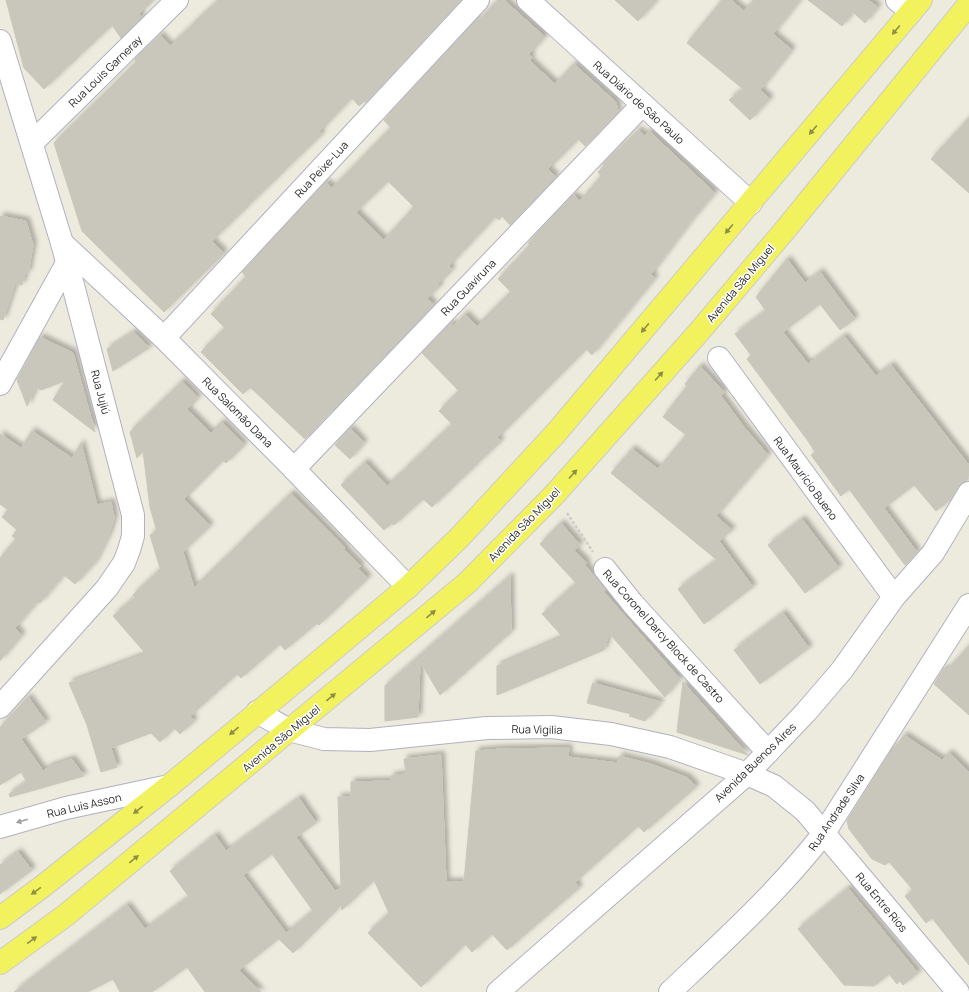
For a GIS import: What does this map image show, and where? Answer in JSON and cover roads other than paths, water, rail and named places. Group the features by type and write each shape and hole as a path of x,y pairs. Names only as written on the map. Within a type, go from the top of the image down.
{"main road":[{"path":"0,918 169,786 408,587 481,515 556,433 751,203 910,4"},
{"name":"Avenida São Miguel","path":"0,963 66,915 467,583 554,495 698,333 780,236 969,4"}],"street":[{"name":"Rua Louis Garneray","path":"32,143 177,0"},
{"name":"Rua Peixe-Lua","path":"164,338 478,0"},
{"name":"Rua Diário de São Paulo","path":"528,0 751,203"},
{"name":"Rua Jujiú","path":"0,41 7,84 32,143 64,253 133,515 132,536 124,563 107,588 0,707"},
{"name":"Rua Guaviruna","path":"294,469 642,105"},
{"name":"Rua Salomão Dana","path":"64,253 164,338 408,587"},
{"path":"0,384 64,253"},
{"name":"Rua Maurício Bueno","path":"719,358 894,597"},
{"name":"Avenida Buenos Aires","path":"498,992 747,774 768,752 842,670 894,597 932,553 969,493"},
{"name":"Rua Coronel Darcy Block de Castro","path":"605,569 634,604 768,752"},
{"name":"Rua Andrade Silva","path":"670,992 748,919 799,864 824,833 969,605"},
{"name":"Rua Vigilia","path":"257,712 289,730 324,739 370,740 487,728 551,728 612,734 670,747 747,774 774,786 805,811"},
{"name":"Rua Luís Asson","path":"0,827 66,808 169,786"},
{"name":"Rua Entre Rios","path":"805,811 958,992"}]}
